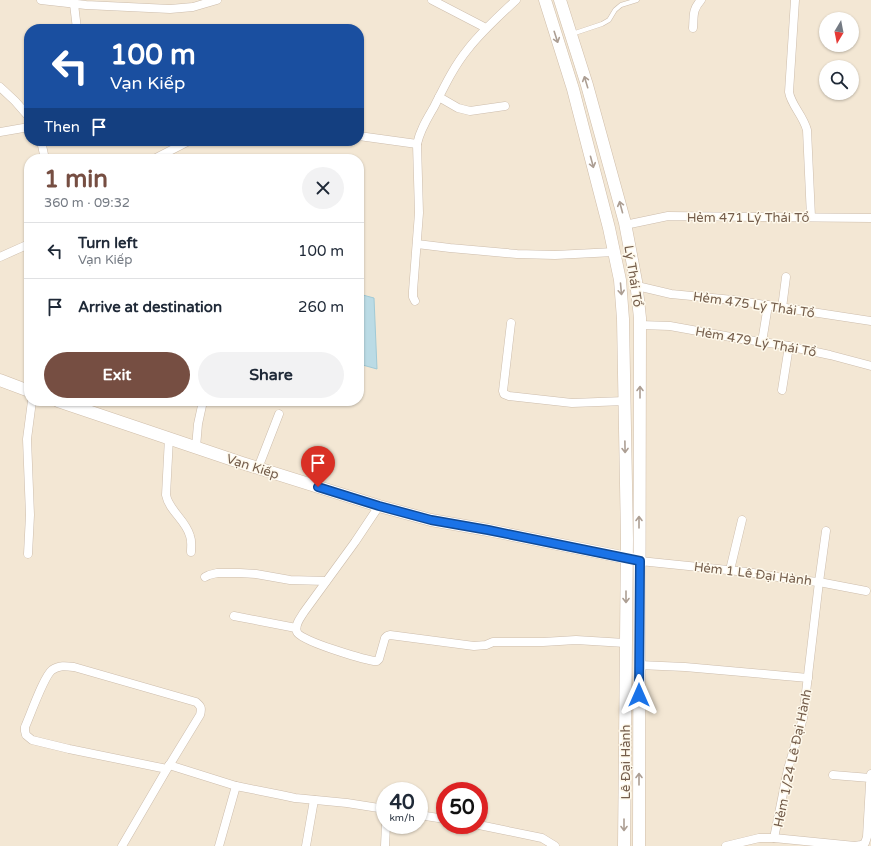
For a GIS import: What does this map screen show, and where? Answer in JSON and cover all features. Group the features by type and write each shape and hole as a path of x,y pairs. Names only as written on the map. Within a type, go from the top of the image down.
{"main road":[{"name":"Lý Thái Tổ","path":"544,0 573,89 609,228 620,280 623,320 625,401 626,558"},
{"name":"Lý Thái Tổ","path":"560,0 587,85 625,225 637,286 640,324 640,561"},
{"path":"0,380 24,389"},
{"name":"Vạn Kiếp","path":"73,406 258,468 379,506 431,520 640,561"},
{"name":"Lê Đại Hành","path":"624,846 626,558"},
{"name":"Lê Đại Hành","path":"639,846 640,561"}],"street":[{"path":"41,0 170,9 193,7 217,0"},
{"path":"432,0 486,28"},
{"path":"415,301 413,291 419,213 417,144 420,133 456,67 468,49 486,28 516,0"},
{"path":"693,28 694,9 701,0"},
{"path":"795,0 789,92 791,100 803,119 806,130 812,217"},
{"path":"74,2 76,24"},
{"path":"0,87 24,111"},
{"path":"439,97 458,108 470,111 505,106"},
{"path":"0,132 24,128"},
{"path":"364,137 417,144"},
{"path":"164,154 179,146"},
{"name":"Hẻm 471 Lý Thái Tổ","path":"625,225 668,216 871,218"},
{"path":"416,244 522,254 555,255 614,252"},
{"path":"0,257 24,246"},
{"path":"782,308 786,277"},
{"name":"Hẻm 475 Lý Thái Tổ","path":"637,286 671,294 733,300 871,321"},
{"path":"762,342 768,305"},
{"path":"511,323 503,391 504,394 509,396 562,402 625,401"},
{"name":"Hẻm 479 Lý Thái Tổ","path":"640,324 670,326 789,346 871,366"},
{"path":"782,390 789,346"},
{"path":"28,554 30,515 27,439 31,406"},
{"path":"196,447 202,406"},
{"path":"258,468 279,414"},
{"path":"169,438 166,487 167,499 191,537 191,552"},
{"path":"379,506 355,542 304,612 296,628 298,634 314,643 374,661 379,659 386,638 390,635 474,646 486,645 493,642 543,642 576,640 625,643"},
{"path":"730,570 742,520"},
{"name":"Hẻm 1/24 Lê Đại Hành","path":"774,838 788,769 803,718 826,531"},
{"name":"Hẻm 1 Lê Đại Hành","path":"640,561 747,572 866,590"},
{"path":"205,577 209,574 240,573 284,579 326,581"},
{"path":"234,616 296,628"},
{"path":"639,665 685,667 808,678"},
{"path":"122,846 168,767 200,715 202,710 196,702 74,667 60,666 51,671 42,687 25,727 28,738 62,747 168,767 236,786 281,795 376,808"},
{"path":"726,846 759,838 774,838 855,846 861,845 865,843 867,837 871,774"},
{"path":"833,775 870,778"},
{"path":"219,846 236,786"},
{"path":"306,846 314,800"},
{"path":"488,827 542,838 555,846"},
{"path":"385,846 386,834"}],"lane":[{"path":"571,34 602,24 609,20 615,10 622,5 637,0"}],"shaded area":[{"path":"0,0 871,0 871,846 0,846"}],"water":[{"path":"364,295 374,298 377,369 364,365"}],"route":[{"path":"318,487 431,520 640,561 639,695"}]}
